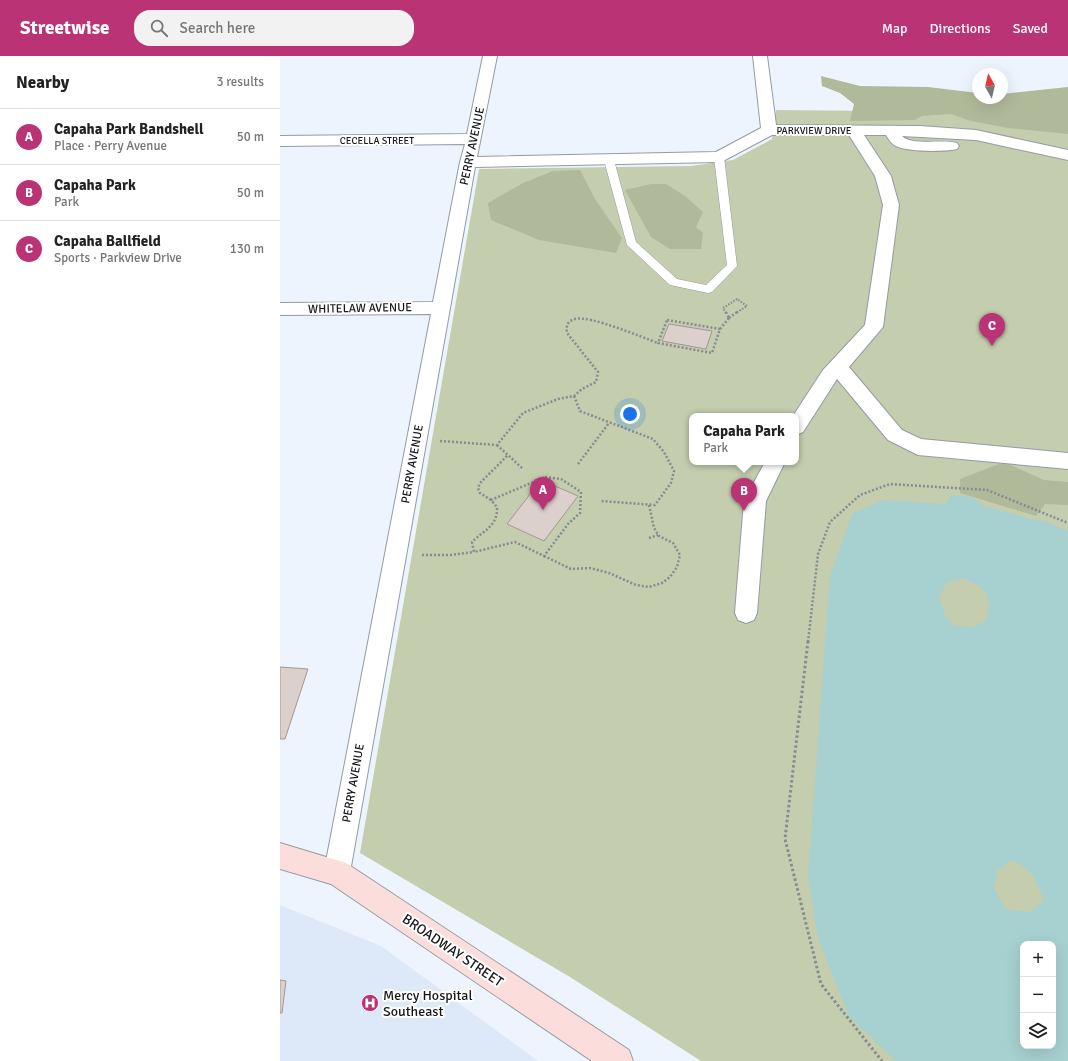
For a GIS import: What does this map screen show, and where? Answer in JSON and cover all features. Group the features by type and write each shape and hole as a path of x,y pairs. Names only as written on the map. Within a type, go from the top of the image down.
{"main road":[{"name":"BROADWAY STREET","path":"280,856 337,872 618,1061"}],"street":[{"name":"PERRY AVENUE","path":"337,872 468,162 474,139 490,56"},
{"path":"760,56 769,130"},
{"name":"PARKVIEW DRIVE","path":"468,162 719,157 769,130 889,130 976,135 1068,155"},
{"path":"799,422 830,375 874,327 891,205 884,176 853,130"},
{"name":"CECELLA STREET","path":"280,141 474,139"},
{"name":"WHITELAW AVENUE","path":"280,309 441,308"},
{"path":"838,367 895,435 918,447 1068,461"},
{"path":"746,614 755,501 773,465"}],"lane":[{"path":"609,160 631,243 674,282 708,289 732,266 719,157"}],"path":[{"path":"497,445 523,413 558,399 574,396 582,388 596,382 598,372 567,333 566,327 568,323 575,320 588,319 658,343 712,353 720,329 729,318 747,306 738,299 723,308 729,318"},
{"path":"658,343 667,320 720,329"},
{"path":"574,396 580,411 653,439 664,452 674,471 671,483 655,505 601,501"},
{"path":"578,464 609,422"},
{"path":"440,441 497,445 522,468"},
{"path":"474,552 472,542 479,534 490,527 497,517 497,507 491,500 480,493 478,488 480,483 508,455"},
{"path":"491,500 499,494 527,486 539,479 552,476 567,481 581,492 580,512 568,524 544,556"},
{"path":"882,1061 821,984 785,839 818,554 830,522 860,496 890,484 986,490 1068,523"},
{"path":"422,555 451,555 474,552 515,542 571,569 590,568 609,573 636,586 649,587 662,583 670,577 677,567 680,555 673,543 658,535 654,528 649,505"},
{"path":"649,538 658,535"}],"shaded area":[{"path":"821,76 860,86 928,87 972,92 972,104 1008,104 1008,93 1068,87 1068,134 1008,128 971,121 951,114 922,116 915,120 850,121 854,104 840,93 822,86"},
{"path":"776,110 1068,113 1068,1061 701,1061 570,977 360,853 479,169 691,166 733,160 772,139"},
{"path":"580,170 595,199 622,238 616,253 539,240 491,220 488,203 523,183 553,171"},
{"path":"651,184 666,184 685,196 703,212 696,227 703,233 701,249 670,249 651,237 625,190"},
{"path":"1004,462 1044,480 1068,482 1068,505 1045,504 1036,516 960,493 960,479"},
{"path":"952,495 972,497 983,506 1048,523 1068,531 1068,1061 896,1061 849,1016 818,938 808,876 830,576 852,514 883,500 945,504","holes":["962,578 970,581 982,589 986,594 989,605 986,621 973,627 954,626 945,616 939,597 947,582","1012,860 1025,868 1033,876 1044,900 1030,912 1006,910 994,889 997,870"]},
{"name":"Mercy Hospital Southeast","path":"280,905 381,946 538,1061 280,1061"}],"building":[{"path":"669,324 712,331 706,349 662,341"},
{"path":"541,480 578,496 544,541 507,524"},
{"path":"280,667 308,669 285,739 280,739"},
{"path":"280,980 286,981 282,1013 280,1013"}],"place":[{"name":"Capaha Ballfield","path":"992,346"},
{"name":"Capaha Park Bandshell","path":"543,510"},
{"name":"Capaha Park","path":"744,511"},
{"name":"Mercy Hospital Southeast","path":"370,1003"}]}
